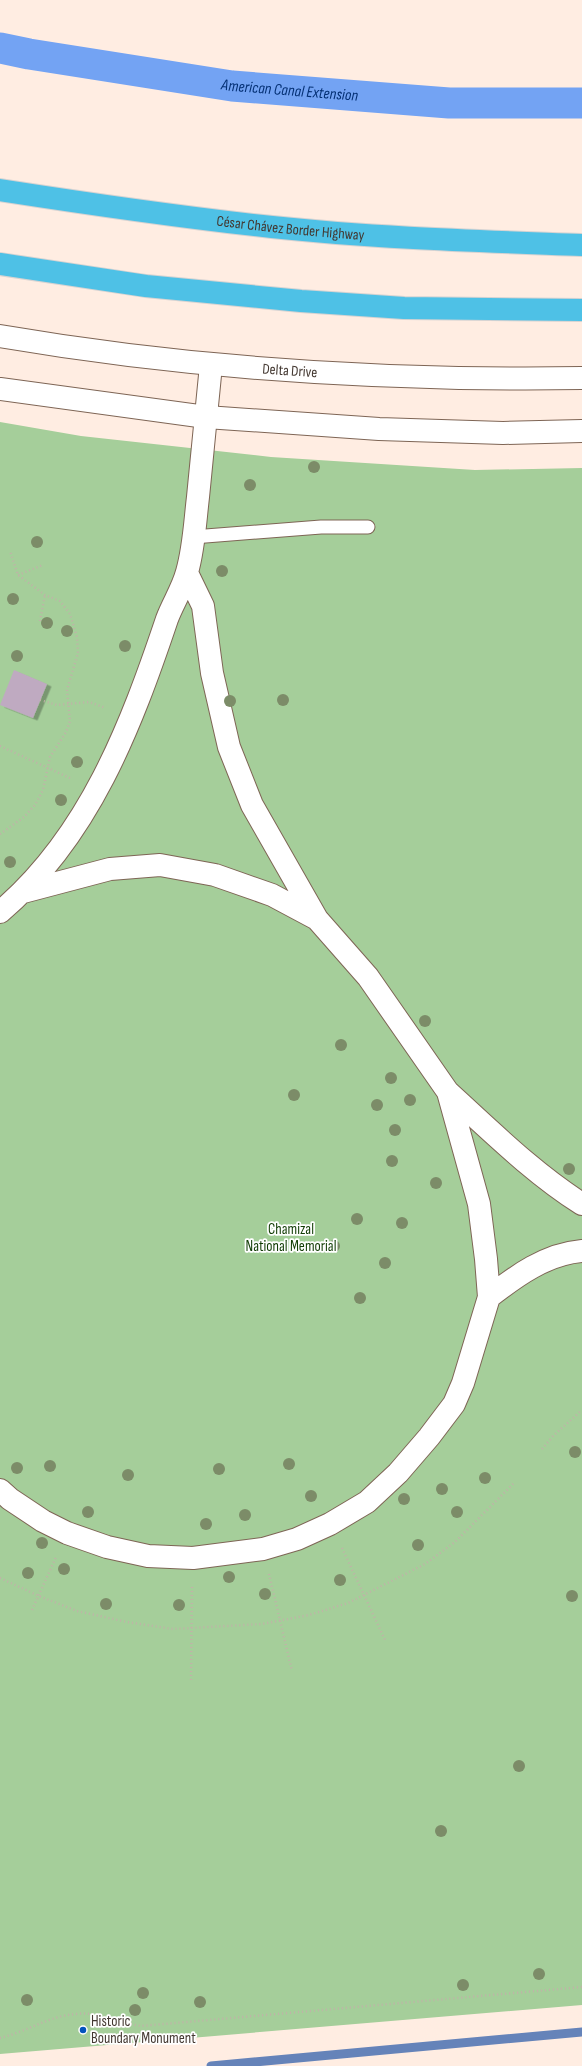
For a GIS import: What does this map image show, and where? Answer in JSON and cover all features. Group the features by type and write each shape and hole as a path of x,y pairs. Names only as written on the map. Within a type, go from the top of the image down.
{"highway":[{"name":"César Chávez Border Highway","path":"0,190 122,209 273,227 426,240 582,245"},
{"path":"0,264 146,286 301,301 404,308 582,310"}],"street":[{"name":"Delta Drive","path":"0,336 68,347 211,365 268,370 428,379 582,378"},
{"path":"0,912 23,892 62,842 97,790 131,720 173,603 187,572 193,537 211,365"},
{"path":"0,389 206,417 387,429 503,433 582,430"},
{"path":"187,572 203,606 212,673 229,747 252,805 317,919 368,977 448,1092 497,1137 557,1187 582,1204"},
{"path":"23,892 110,869 160,865 215,875 272,895 317,919"},
{"path":"0,1490 10,1499 43,1521 67,1533 107,1547 148,1556 192,1558 263,1549 296,1539 330,1524 367,1502 398,1473 430,1437 454,1404 489,1298 479,1204 448,1092"},
{"path":"489,1298 516,1276 542,1262 573,1252 582,1251"}],"lane":[{"path":"193,537 321,527 368,527"}],"path":[{"path":"0,834 24,817 35,805 43,790 46,768 50,757 66,732 70,721 67,690 78,653 77,637 70,614 60,601 45,595 18,575 10,551"},
{"path":"18,575 43,565"},
{"path":"40,621 45,595"},
{"path":"40,700 57,705 89,702 131,720"},
{"path":"0,746 97,790"},
{"path":"542,1449 552,1436 582,1410"},
{"path":"0,1578 38,1596 77,1611 127,1622 173,1629 262,1624 310,1615 348,1603 424,1564 455,1542 515,1482"},
{"path":"330,1524 386,1642"},
{"path":"32,1610 67,1533"},
{"path":"263,1549 282,1620 292,1671"},
{"path":"191,1680 190,1628 192,1558"},
{"path":"0,2038 49,2019 76,2013 96,2014 125,2024 142,2026 582,1987"}],"green space":[{"name":"Chamizal National Memorial","path":"0,422 81,436 271,457 475,470 582,468 582,2005 0,2054"}],"building":[{"path":"14,670 47,684 33,718 0,705"}],"waterway":[{"name":"American Canal Extension","path":"0,48 29,54 232,86 449,103 582,103"},
{"path":"211,2066 582,2032"}],"place":[{"name":"Historic Boundary Monument","path":"83,2030"}]}
